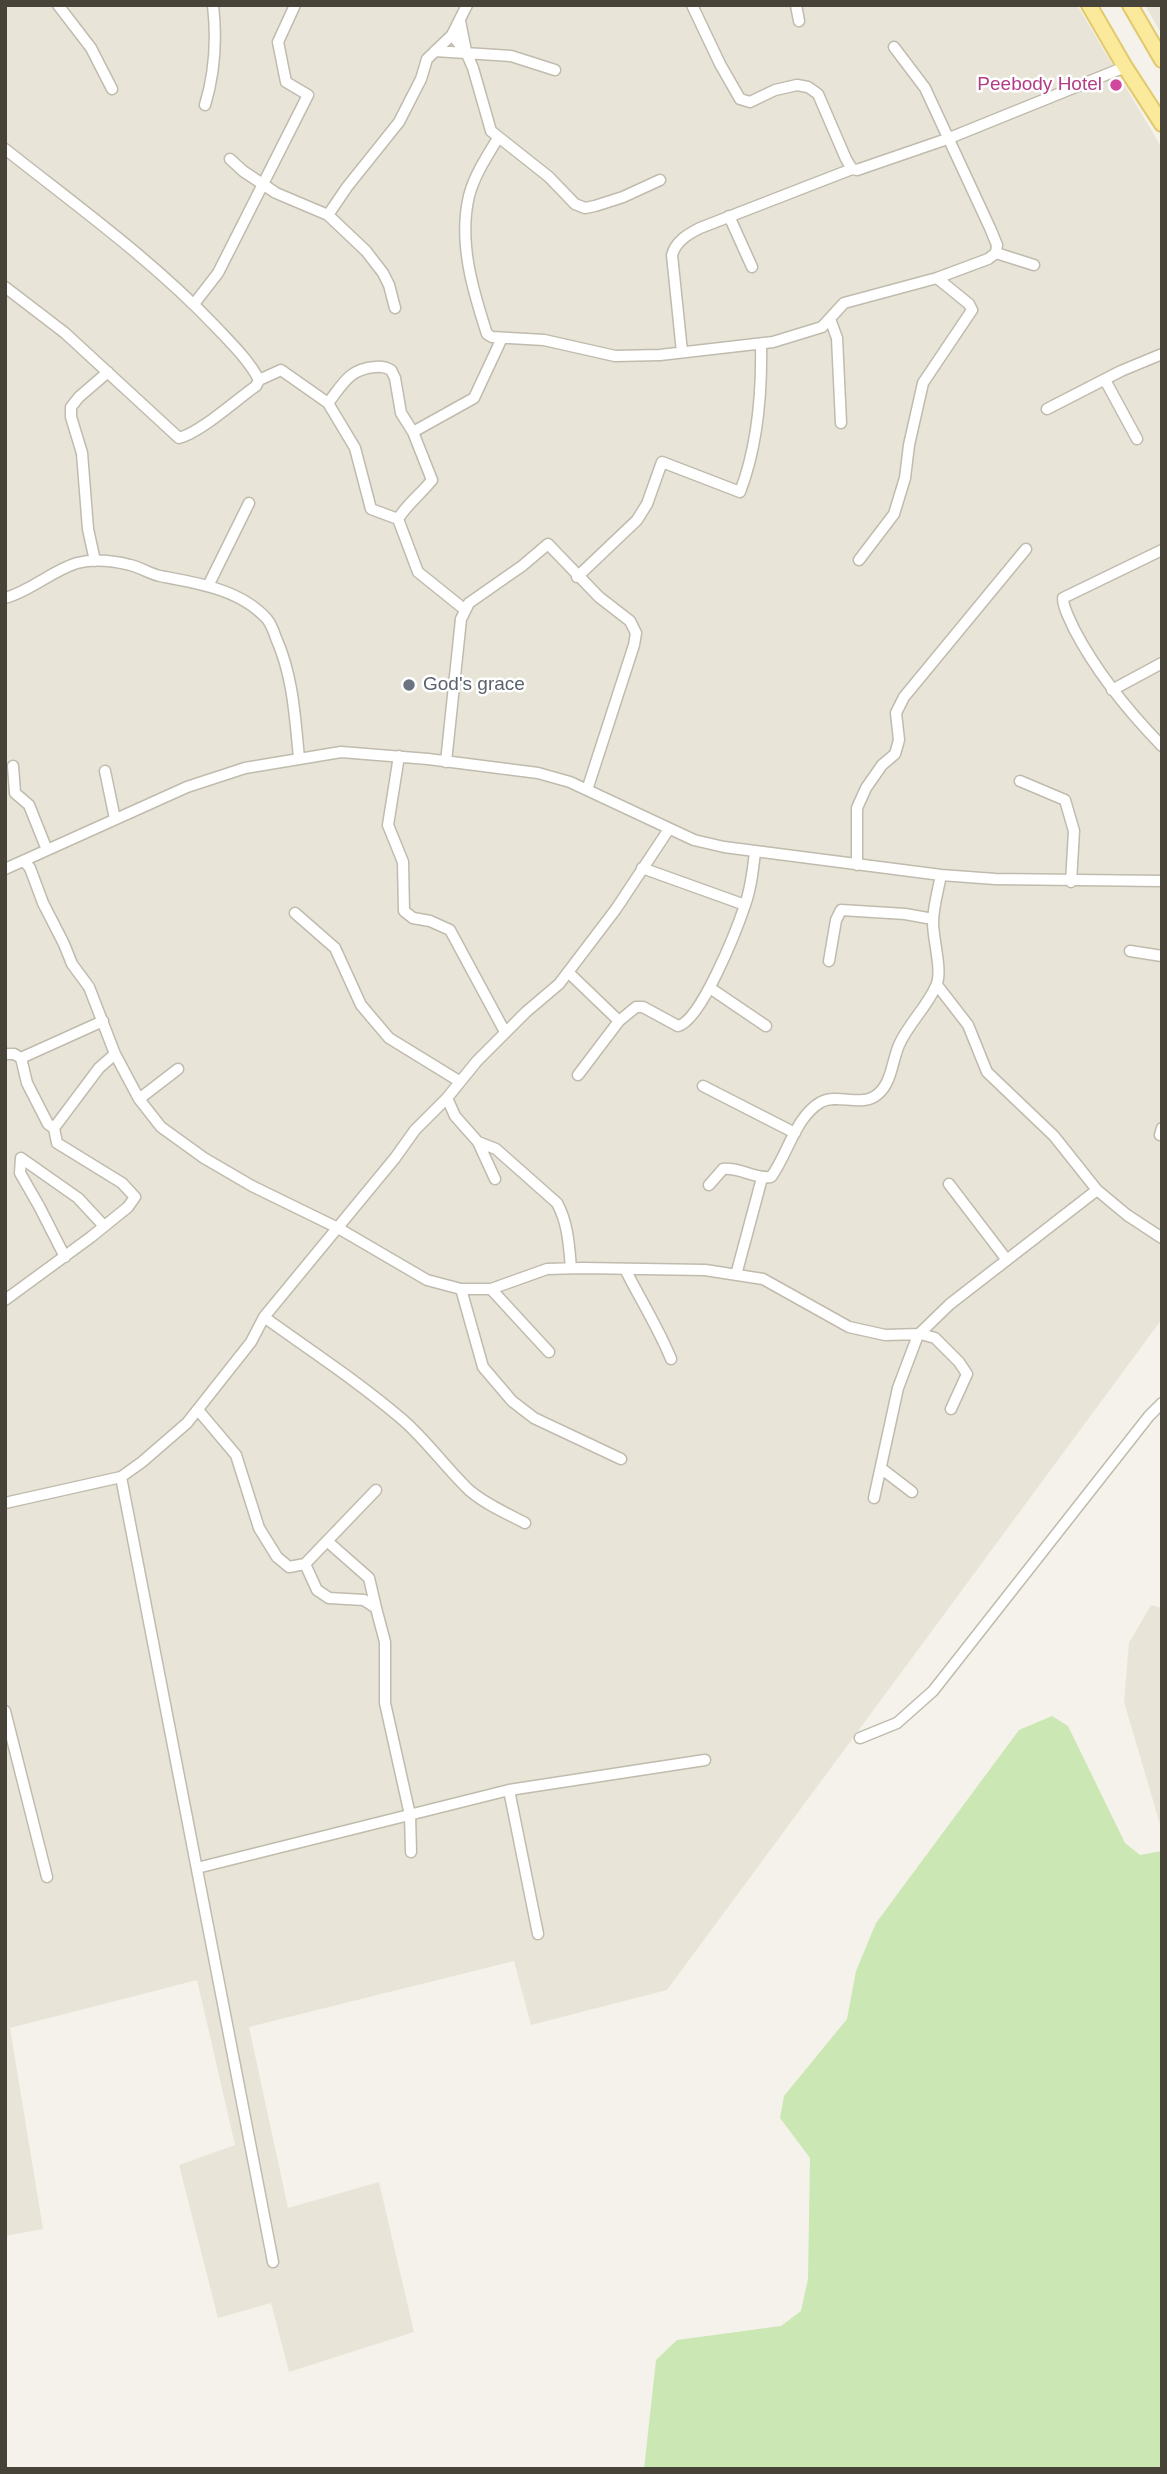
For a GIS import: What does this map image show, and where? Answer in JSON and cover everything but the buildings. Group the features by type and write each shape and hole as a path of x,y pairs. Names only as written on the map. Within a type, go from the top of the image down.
{"main road":[{"path":"1089,5 1162,124"},
{"path":"1130,5 1162,60"}],"street":[{"path":"58,5 91,48 112,89"},
{"path":"205,105 213,79 216,44 213,5"},
{"path":"194,304 218,273 308,95 286,82 278,42 295,5"},
{"path":"328,215 398,121 421,79 427,59 452,35 467,5"},
{"path":"692,5 740,99 750,102 775,90 797,85 808,87 818,94 852,169"},
{"path":"796,5 799,21"},
{"path":"460,20 466,52 480,88 491,131 549,177 575,204 584,208 623,197 660,180"},
{"path":"452,35 466,52"},
{"path":"498,138 469,194 468,271 487,334 502,338 544,340 615,356 761,344 822,327 844,303 937,278 988,259 996,253 997,245 990,228 925,88 894,47"},
{"path":"435,51 511,56 555,70"},
{"path":"682,352 672,255 674,247 700,228 852,169 857,170 947,139 1125,67"},
{"path":"5,149 95,220 194,304 229,341 259,380"},
{"path":"230,159 276,193 328,215 366,251 383,273 395,308"},
{"path":"729,216 752,267"},
{"path":"996,253 1034,265"},
{"path":"859,560 894,514 905,478 909,444 923,383 972,310 969,304 937,278"},
{"path":"5,287 65,333 179,438 221,412 256,386 259,380 281,370 328,403 355,448 371,509 398,519 418,572 464,609"},
{"path":"830,319 837,338 841,423"},
{"path":"414,432 474,398 502,338"},
{"path":"578,577 636,520 647,504 662,462 740,492 751,466 762,384 761,344"},
{"path":"1047,409 1162,354"},
{"path":"328,403 352,373 366,368 388,367 395,378 401,413 414,432 432,480 423,492 404,508 398,519"},
{"path":"95,561 88,529 82,453 71,417 71,407 108,372"},
{"path":"1105,380 1137,439"},
{"path":"208,586 249,503"},
{"path":"446,761 464,609 548,544 578,577 630,621 636,633 587,790"},
{"path":"857,865 857,808 866,788 882,765 895,754 899,740 896,713 904,697 1026,549"},
{"path":"1162,550 1063,598 1063,604 1083,647 1112,690 1162,746"},
{"path":"5,598 18,595 56,572 78,563 95,561 131,565 157,575 192,580 245,602 268,620 282,651 293,697 299,758"},
{"path":"1112,690 1162,663"},
{"path":"5,869 187,787 245,768 341,752 446,761 538,773 570,782 694,840 755,852 941,875 1071,882 1162,881"},
{"path":"399,756 388,825 403,862 404,911 413,918 430,921 450,930 505,1032"},
{"path":"13,766 15,793 29,805 47,850"},
{"path":"105,771 115,819"},
{"path":"1020,781 1065,800 1074,831 1071,882"},
{"path":"5,1503 121,1477 187,1423 251,1342 264,1317 415,1130 505,1032 559,984 616,909 669,829"},
{"path":"578,1075 619,1021 636,1007 643,1007 678,1026 690,1020 710,988 745,905 755,852"},
{"path":"24,861 30,868 43,903 65,944 72,964 89,987 115,1054 139,1099 161,1127 204,1158 261,1191 338,1228 427,1280 461,1289 491,1289 547,1269 571,1268 705,1270 763,1279 849,1327 885,1335 935,1338 967,1374 951,1409"},
{"path":"642,868 745,905"},
{"path":"709,1185 723,1169 732,1168 762,1178 771,1177 804,1118 821,1102 833,1099 855,1101 880,1093 891,1072 899,1044 937,985 933,919 941,875"},
{"path":"829,961 836,920 841,910 905,914 933,919"},
{"path":"295,913 335,948 361,1006 389,1038 459,1081"},
{"path":"1130,951 1162,956"},
{"path":"568,972 619,1021"},
{"path":"937,985 968,1025 988,1072 1054,1136 1097,1190 1127,1215 1162,1238"},
{"path":"710,988 766,1026"},
{"path":"20,1058 103,1021"},
{"path":"5,1054 20,1058 27,1083 48,1124 54,1128 57,1143 122,1183 135,1197 128,1208 5,1300"},
{"path":"54,1128 99,1068 115,1054"},
{"path":"139,1099 178,1069"},
{"path":"703,1086 795,1133"},
{"path":"447,1098 455,1116 478,1142 495,1179"},
{"path":"478,1142 496,1149 557,1203 567,1230 571,1268"},
{"path":"65,1257 20,1173 21,1158 78,1198 104,1226"},
{"path":"736,1275 762,1178"},
{"path":"949,1184 1007,1260"},
{"path":"874,1498 898,1388 918,1335 950,1304 1097,1190"},
{"path":"625,1269 645,1309 657,1326 671,1359"},
{"path":"461,1289 483,1367 512,1401 534,1418 621,1459"},
{"path":"491,1289 549,1352"},
{"path":"264,1317 384,1404 416,1432 422,1442 469,1490 525,1523"},
{"path":"860,1738 897,1723 933,1691 1162,1403"},
{"path":"198,1409 236,1455 259,1528 286,1571 304,1564 376,1490"},
{"path":"882,1469 912,1492"},
{"path":"121,1477 273,2262"},
{"path":"327,1541 369,1578 385,1642 385,1703 410,1815 411,1852"},
{"path":"304,1564 317,1590 329,1598 363,1600 376,1608"},
{"path":"5,1711 47,1877"},
{"path":"197,1868 509,1790 705,1760"},
{"path":"509,1790 538,1934"}],"shaded area":[{"path":"5,5 1077,5 1162,148 1162,1319 667,1990 531,2025 514,1961 249,2027 288,2208 379,2182 414,2332 289,2372 271,2303 218,2318 179,2165 235,2145 197,1980 10,2028 43,2229 5,2236"},
{"path":"1145,5 1162,5 1162,35"},
{"path":"1151,1605 1162,1608 1162,1831 1124,1702 1129,1643"}],"green space":[{"path":"1052,1716 1068,1726 1125,1843 1140,1855 1162,1851 1162,2469 644,2469 656,2360 677,2340 781,2326 801,2311 808,2279 810,2158 780,2118 784,2096 847,2019 856,1971 876,1923 1019,1730"}],"place":[{"name":"Peebody Hotel","path":"1116,85"},
{"name":"God's grace","path":"409,685"}]}
